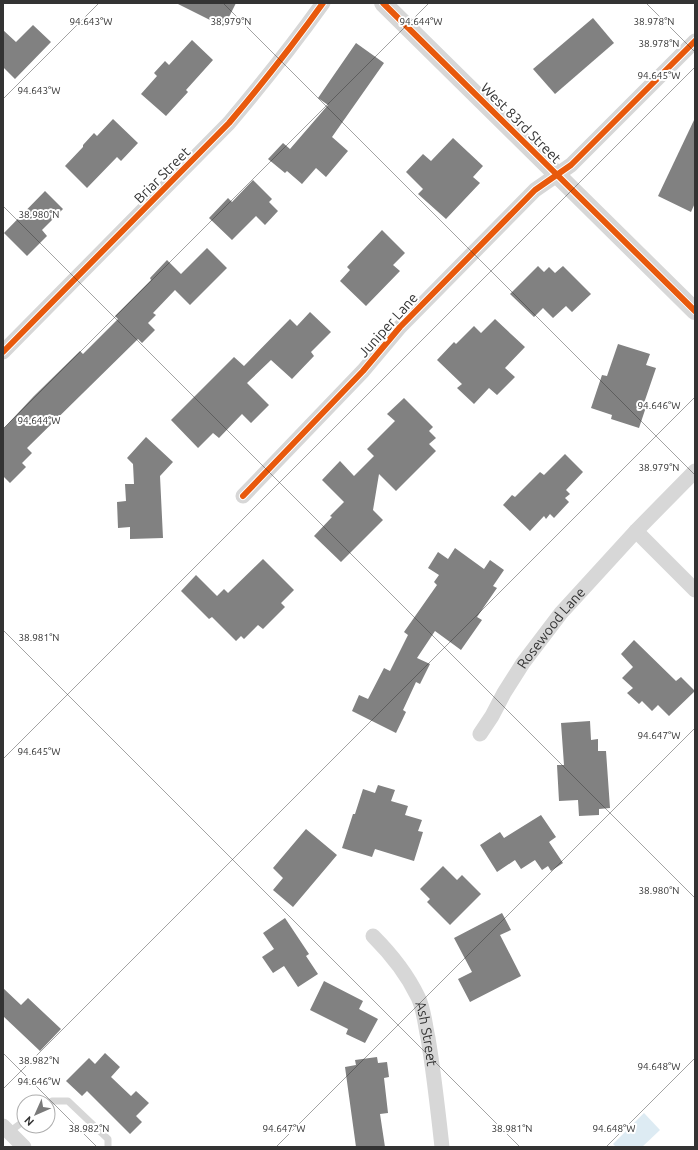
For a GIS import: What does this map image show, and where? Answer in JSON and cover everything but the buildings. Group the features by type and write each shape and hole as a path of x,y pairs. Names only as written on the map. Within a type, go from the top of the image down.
{"street":[{"name":"Briar Street","path":"3,352 229,123 294,44 323,3"},
{"name":"West 83rd Street","path":"383,3 556,175 695,310"},
{"name":"Juniper Lane","path":"243,496 363,371 400,327 535,190 571,165 695,41"},
{"name":"Rosewood Lane","path":"480,734 523,663 561,613 636,531 695,471"},
{"path":"636,531 695,590"},
{"name":"Ash Street","path":"373,936 389,952 401,968 418,998 424,1017 431,1059 442,1147"},
{"path":"6,1129 24,1147"}],"lane":[{"path":"56,1101 68,1101 108,1139 108,1147"},
{"path":"6,1129 16,1125"}],"shaded area":[{"path":"644,1113 660,1130 642,1147 616,1147 613,1144"}],"cycle path":[{"path":"3,352 229,123 277,64 323,3"},
{"path":"383,3 695,311"},
{"path":"243,496 363,371 400,327 535,190 571,165 695,41"}]}
